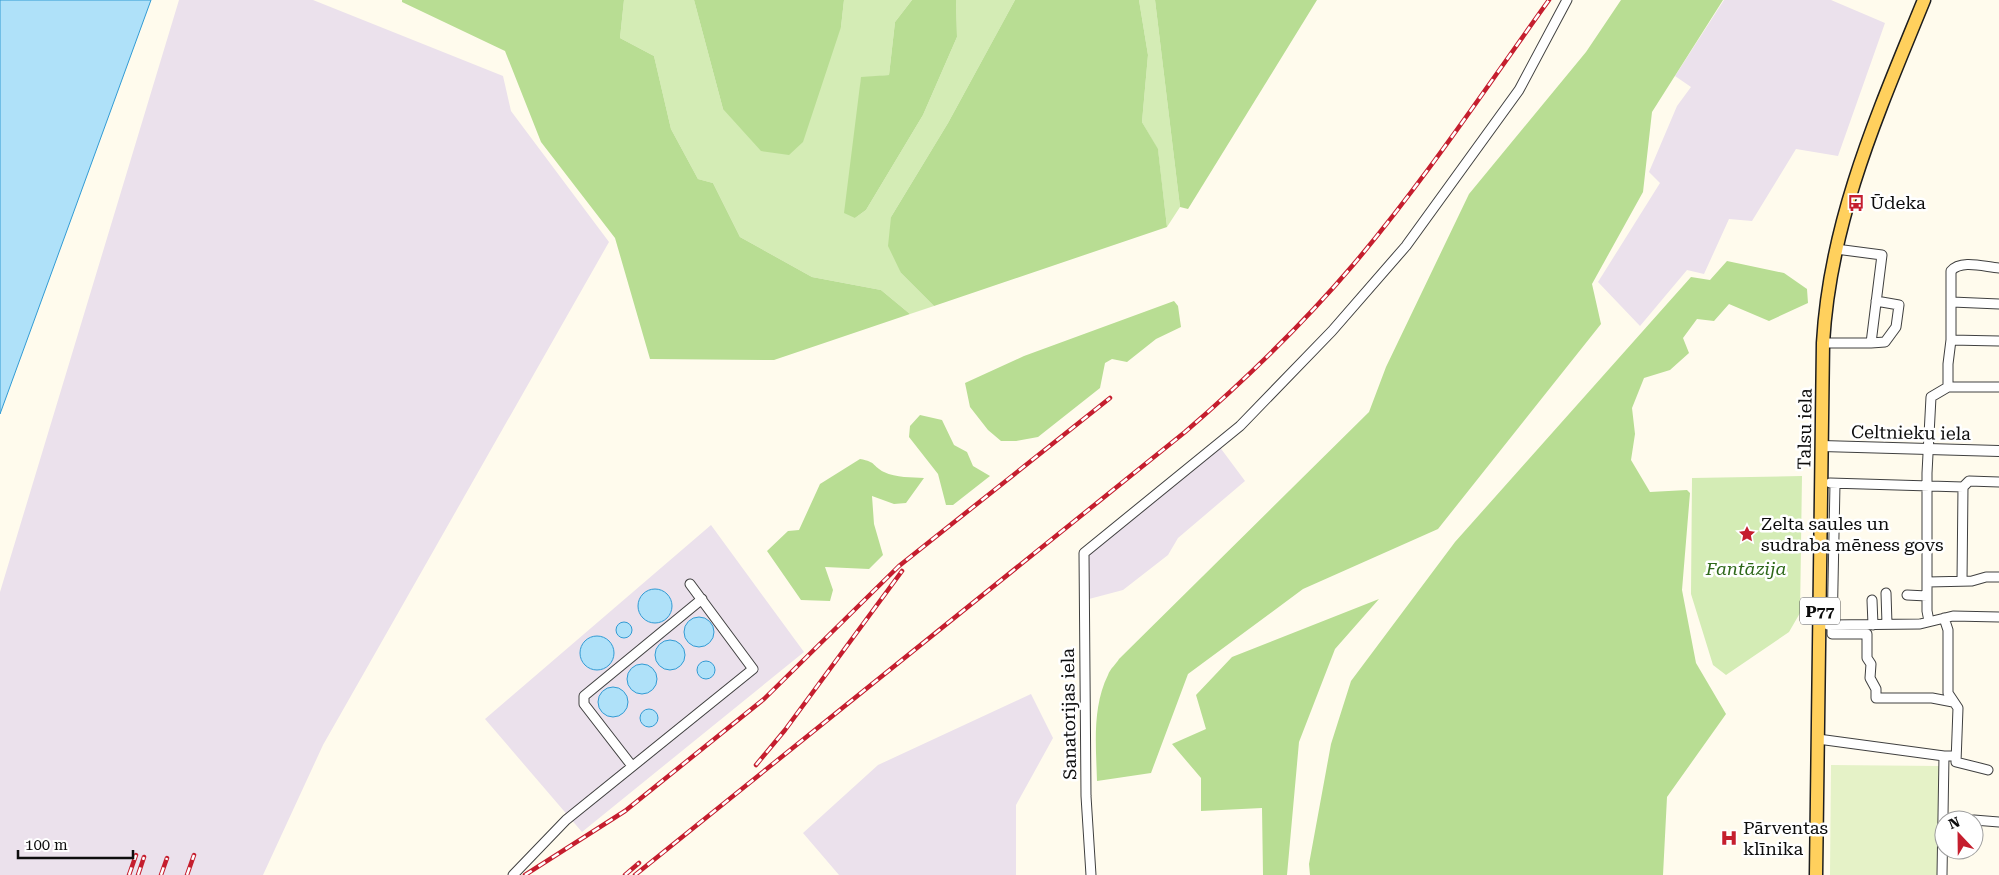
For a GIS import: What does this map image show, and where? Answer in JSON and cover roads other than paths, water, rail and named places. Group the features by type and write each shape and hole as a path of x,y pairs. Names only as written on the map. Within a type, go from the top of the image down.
{"main road":[{"name":"Talsu iela","path":"1816,875 1818,738 1826,625 1828,483 1822,446 1823,343 1826,302 1836,249 1858,166 1924,0"}],"street":[{"name":"Sanatorijas iela","path":"1091,875 1086,796 1084,553 1240,426 1332,331 1406,246 1519,90 1567,0"},
{"path":"1836,249 1882,255 1871,342"},
{"path":"1948,387 1948,364 1952,340 1951,271 1955,267 1962,265 1999,268"},
{"path":"1823,343 1885,342 1896,327 1899,305 1876,301"},
{"path":"1952,302 1999,304"},
{"path":"1952,340 1999,341"},
{"path":"1929,621 1927,611 1928,450 1931,397 1948,387 1999,386"},
{"name":"Celtnieku iela","path":"1822,446 1999,451"},
{"path":"1962,581 1963,487 1969,481 1999,482"},
{"path":"1828,483 1963,487"},
{"path":"1928,582 1999,577"},
{"path":"513,875 566,820 753,669 690,584"},
{"path":"1886,593 1887,624"},
{"path":"1907,596 1927,596"},
{"path":"632,766 584,704 584,696 702,600"},
{"path":"1872,600 1866,658 1871,664 1870,678 1876,689 1876,698 1932,698 1953,702"},
{"path":"1826,625 1869,628 1887,624 1920,624 1953,616 1999,617"},
{"path":"1944,618 1948,630 1948,693 1958,708 1956,762 1988,770"},
{"path":"1818,738 1944,756 1956,756"},
{"path":"1944,756 1944,810"},
{"path":"1984,821 1999,822"},
{"path":"1942,875 1943,860"}],"water":[{"path":"0,0 151,0 0,414"},
{"path":"655,589 667,594 672,606 667,618 655,623 643,618 638,606 643,594"},
{"path":"699,617 710,621 714,632 710,643 699,647 688,643 684,632 688,621"},
{"path":"624,622 632,630 624,638 616,630"},
{"path":"597,636 609,641 614,653 609,665 597,670 585,665 580,653 585,641"},
{"path":"670,640 681,644 685,655 681,666 670,670 659,666 655,655 659,644"},
{"path":"706,661 712,664 715,670 712,676 706,679 700,676 697,670 700,664"},
{"path":"642,664 653,668 657,679 653,690 642,694 631,690 627,679 631,668"},
{"path":"613,687 624,691 628,702 624,713 613,717 602,713 598,702 602,691"},
{"path":"649,709 655,712 658,718 655,724 649,727 643,724 640,718 643,712"}],"railway":[{"path":"635,875 1185,432 1251,372 1314,309 1405,201 1549,0"},
{"path":"525,875 625,811 764,699 899,566 1110,398"},
{"path":"756,765 785,730 902,571"},
{"path":"129,875 136,855"},
{"path":"187,875 194,855"},
{"path":"138,875 144,857"},
{"path":"161,875 167,858"},
{"path":"625,875 639,863"}],"place":[{"name":"Ūdeka","path":"1856,203"},
{"name":"Zelta saules un sudraba mēness govs","path":"1747,534"},
{"name":"Pārventas klīnika","path":"1729,838"}],"park label":[{"name":"Fantāzija","path":"1746,569"}]}
